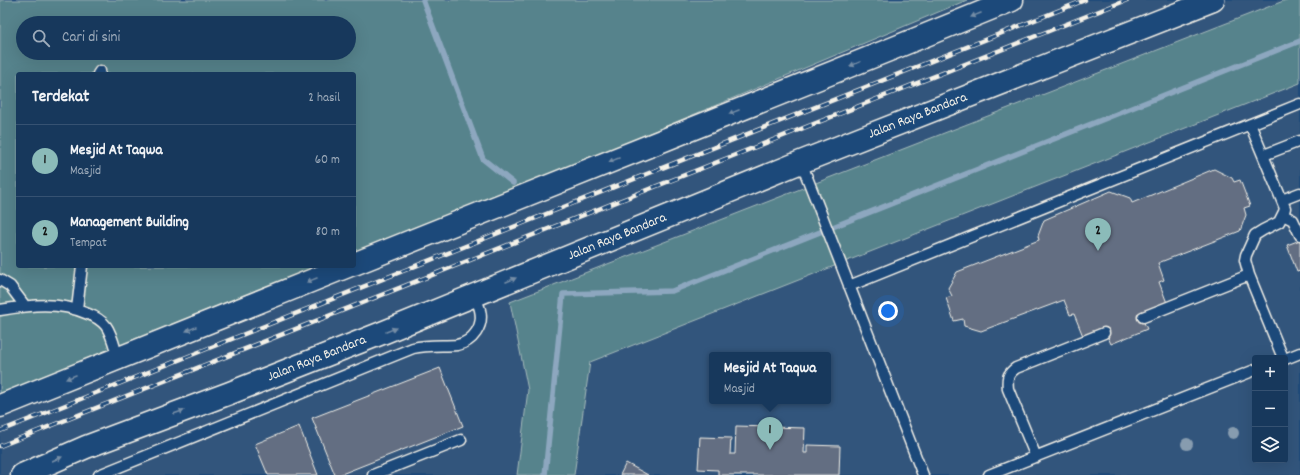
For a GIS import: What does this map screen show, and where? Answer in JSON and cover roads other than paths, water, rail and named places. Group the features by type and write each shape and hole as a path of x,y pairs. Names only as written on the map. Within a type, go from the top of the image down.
{"street":[{"path":"356,263 1012,0"},
{"name":"Jalan Raya Bandara","path":"22,475 86,447 230,393 802,162 1213,0"},
{"path":"0,406 343,268"}],"lane":[{"path":"849,286 1300,104"},
{"path":"1250,124 1264,155 1284,208 1283,215 1279,222 1255,235 1245,260 1249,275 1283,355"},
{"path":"1264,155 1300,141"},
{"path":"802,162 923,475"},
{"path":"1282,200 1300,193"},
{"path":"1283,215 1293,220 1300,235"},
{"path":"77,309 82,268"},
{"path":"1143,317 1249,275"},
{"path":"0,280 10,286 26,306"},
{"path":"99,475 413,348 466,342 472,338 480,325 480,310 474,295"},
{"path":"0,310 54,304 77,309 94,316 106,326 118,358"},
{"path":"1036,457 1008,389 1007,383 1010,372 1016,368 1104,333"},
{"path":"1288,357 1300,353"},
{"path":"989,475 1252,371"},
{"path":"373,475 461,440"}],"waterway":[{"path":"423,0 483,159 513,183"},
{"path":"545,475 563,294 672,291 1300,41"}],"railway":[{"path":"0,431 1085,0"},
{"path":"0,446 1127,0"}],"place":[{"name":"Management Building","path":"1098,251"},
{"name":"Mesjid At Taqwa","path":"770,450"}]}
